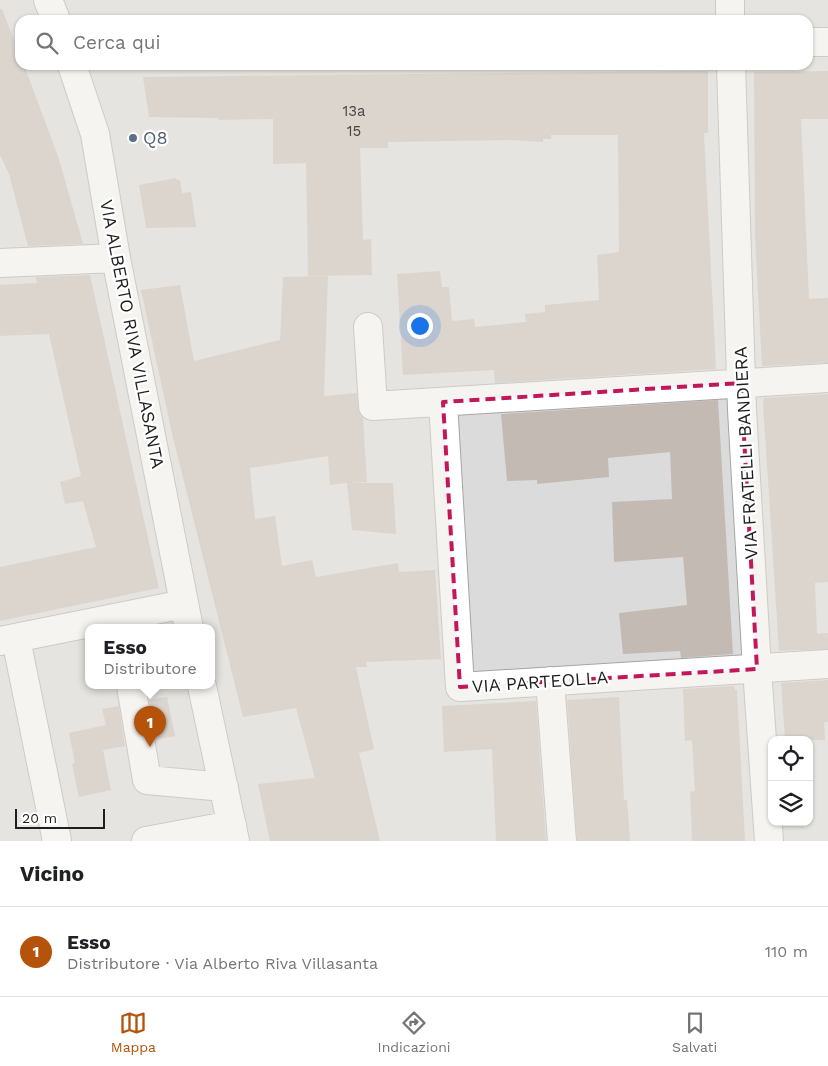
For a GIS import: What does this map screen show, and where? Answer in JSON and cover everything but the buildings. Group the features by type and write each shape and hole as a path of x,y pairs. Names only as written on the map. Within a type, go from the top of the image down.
{"street":[{"path":"48,0 54,15"},
{"path":"730,0 730,15"},
{"path":"813,42 828,42"},
{"name":"VIA ALBERTO RIVA VILLASANTA","path":"74,70 95,134 116,258 187,616 127,624"},
{"name":"VIA FRATELLI BANDIERA","path":"731,70 741,383 769,841"},
{"path":"0,264 116,258"},
{"path":"368,327 373,406 828,378"},
{"name":"VIA PARTEOLLA","path":"443,402 460,687 828,664"},
{"name":"VIA ALBERTO RIVA VILLASANTA","path":"57,841 8,640 85,630"},
{"path":"550,681 562,841"},
{"path":"132,689 147,780 224,787"},
{"path":"146,841 233,833 203,689"}],"highlighted area":[{"path":"741,383 757,669 460,687 443,402"}],"shaded area":[{"path":"0,0 828,0 828,841 0,841"}],"place":[{"name":"Q8","path":"133,138"},
{"name":"Esso","path":"150,747"}]}
